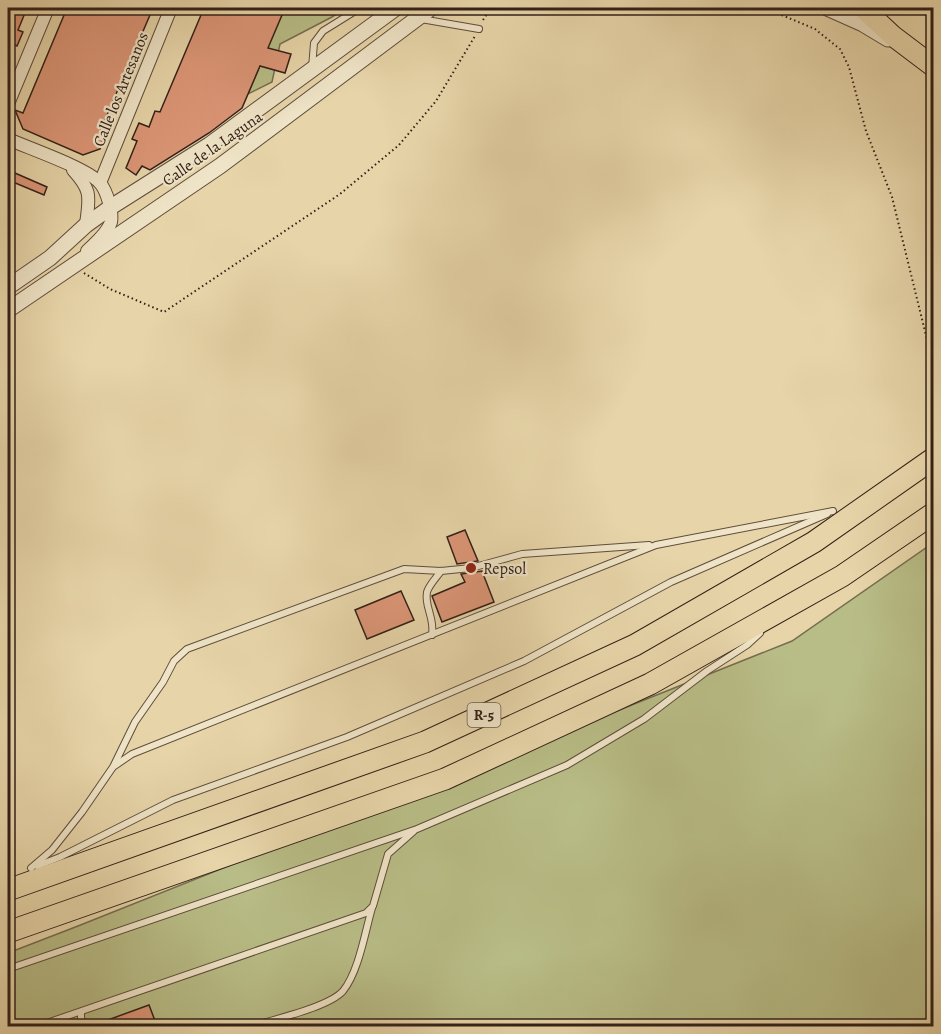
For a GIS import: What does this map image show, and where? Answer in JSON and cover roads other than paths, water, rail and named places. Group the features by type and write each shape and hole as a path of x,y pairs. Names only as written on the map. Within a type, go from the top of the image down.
{"highway":[{"path":"863,8 930,66"},
{"path":"833,511 870,486 929,461"},
{"name":"R-5","path":"8,890 425,742 635,645 814,542 929,461"},
{"name":"R-5","path":"8,932 446,779 650,684 842,576 933,513"},
{"path":"8,876 31,868"}],"street":[{"path":"8,104 48,8"},
{"name":"Calle los Artesanos","path":"100,183 171,8"},
{"name":"Calle de la Laguna","path":"8,287 50,258 86,225 111,207 209,145 396,8"},
{"name":"Calle de la Laguna","path":"8,310 220,166 431,8"},
{"path":"827,8 863,24 930,66"},
{"path":"8,139 68,165 100,183 111,207 111,221 106,231 74,264"},
{"path":"68,165 88,190 86,225"}],"lane":[{"path":"311,70 314,43 323,31 360,8"},
{"path":"417,18 479,29"},
{"path":"31,868 52,850 82,812 113,767 135,722 163,682 174,661 187,649 404,569 441,572 471,568 522,554 656,545 833,511"},
{"path":"31,868 60,857 173,800 347,737 524,661 671,582 833,511"},
{"path":"113,767 132,754 656,545"},
{"path":"432,635 434,623 427,606 427,591 441,572"},
{"path":"8,969 417,829 567,765 644,719 707,671 747,645 785,608"},
{"path":"253,1026 329,1001 343,991 354,970 388,854 417,829"},
{"path":"38,1026 366,913 373,906"},
{"path":"81,1012 84,1026"}],"place":[{"name":"Repsol","path":"471,568"}]}
